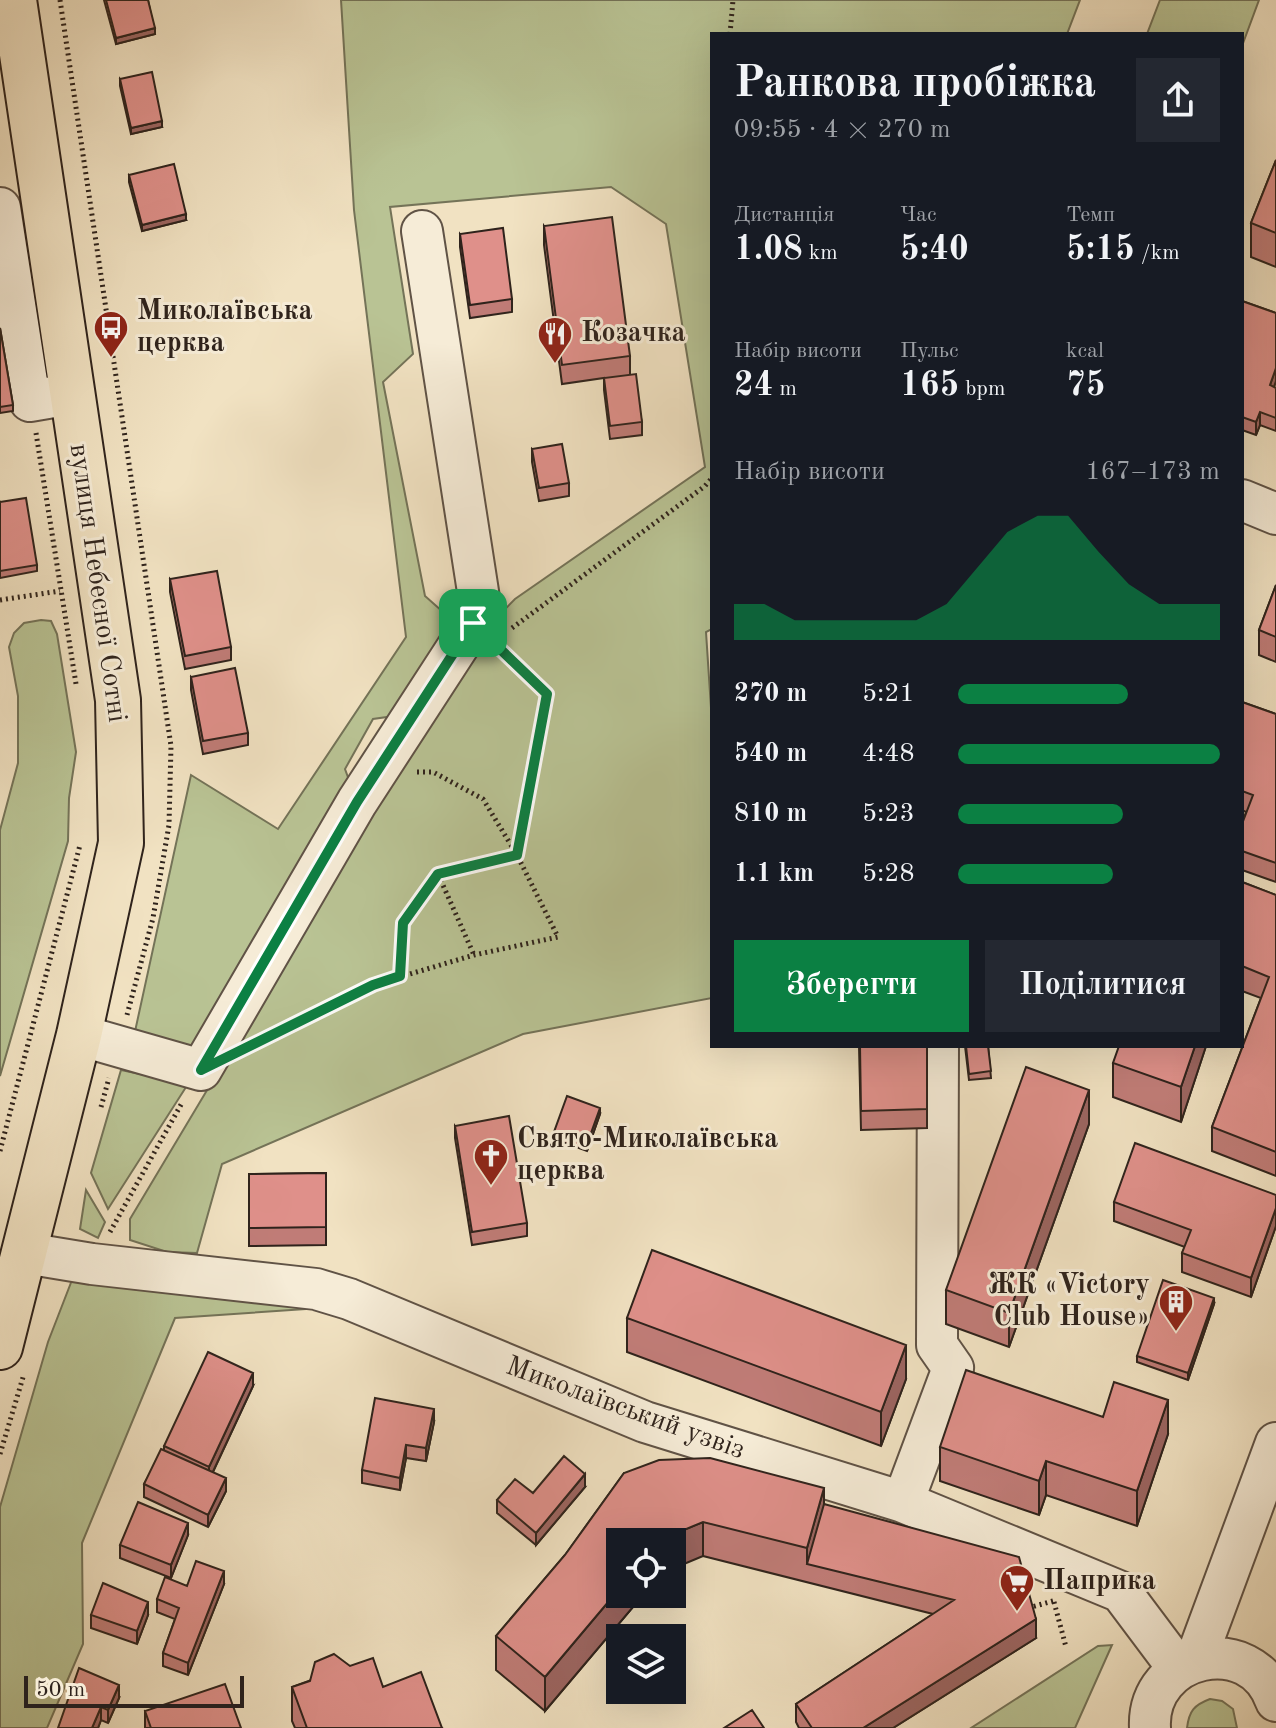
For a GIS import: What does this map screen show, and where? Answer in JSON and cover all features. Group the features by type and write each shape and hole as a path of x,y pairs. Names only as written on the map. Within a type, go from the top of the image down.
{"main road":[{"name":"вулиця Небесної Сотні","path":"0,1347 79,1035 121,843 118,700 51,398 14,0"}],"street":[{"path":"0,208 51,398"},
{"path":"79,1035 201,1070 376,773 481,611 422,231"},
{"path":"1244,501 1276,514"},
{"path":"903,1502 953,1368 937,1345 938,1048"},
{"name":"Миколаївський узвіз","path":"25,1253 327,1292 645,1422 903,1502 1121,1592 1187,1664"},
{"path":"1187,1664 1276,1443"},
{"path":"1150,1728 1154,1698 1164,1681 1187,1664 1218,1656 1240,1661 1258,1673 1276,1701"}],"path":[{"path":"730,32 733,0"},
{"path":"51,398 60,591 78,696"},
{"path":"517,855 547,694 493,642 710,480"},
{"path":"0,600 60,591"},
{"path":"254,1043 373,985 474,955 558,937 517,855 483,799 433,772 376,773"},
{"path":"0,1151 82,839"},
{"path":"400,976 403,923 438,874 517,855"},
{"path":"438,874 474,955"},
{"path":"92,1264 201,1070"},
{"path":"1028,1608 1054,1601"}],"green space":[{"path":"341,0 1080,0 1068,32 710,32 710,630 706,632 710,693 710,998 523,1034 222,1164 197,1253 167,1252 130,1240 130,1219 478,637 515,599 705,467 666,224 611,187 390,207 413,354 383,382 425,596 452,620 401,715 373,719 345,769 353,791 197,1056 134,1036 191,775 278,829 406,637 354,210"},
{"path":"1160,0 1259,0 1244,41 1244,32 1148,32"},
{"path":"51,621 57,634 76,752 69,798 68,841 0,1076 0,830 18,763 18,696 9,647 14,633 24,623"},
{"path":"121,1070 188,1084 108,1209 91,1173"},
{"path":"86,1190 105,1222 98,1238 80,1229"},
{"path":"72,1280 321,1308 175,1318 82,1543 83,1644 47,1728 0,1728 0,1507 48,1342"},
{"path":"1112,1645 1075,1728 971,1728 1098,1646"},
{"path":"1210,1699 1222,1701 1233,1709 1237,1728 1187,1728 1193,1709"}],"building":[{"path":"106,0 148,0 155,28 116,38"},
{"path":"152,72 162,121 131,128 120,79"},
{"path":"1276,160 1276,233 1251,223"},
{"path":"174,164 186,214 142,225 129,175"},
{"path":"612,217 630,356 562,365 544,226"},
{"path":"503,228 512,299 470,305 460,234"},
{"path":"1244,302 1276,313 1276,368 1270,385 1276,388 1276,418 1260,412 1256,422 1244,418"},
{"path":"0,328 13,405 0,407"},
{"path":"636,374 642,422 610,426 604,378"},
{"path":"562,444 569,483 539,488 532,449"},
{"path":"26,498 37,565 0,571 0,502"},
{"path":"217,571 231,647 185,656 170,579"},
{"path":"1276,585 1276,637 1259,630"},
{"path":"235,668 248,733 203,741 191,677"},
{"path":"1244,703 1276,714 1276,863 1244,852 1244,819 1253,795 1244,792"},
{"path":"1244,883 1276,895 1276,1152 1212,1127 1269,977 1244,967"},
{"path":"860,1048 927,1048 927,1109 861,1111"},
{"path":"966,1048 988,1048 991,1071 969,1074"},
{"path":"1118,1048 1194,1048 1181,1087 1113,1063"},
{"path":"1026,1067 1089,1090 1009,1313 946,1290"},
{"path":"567,1096 600,1108 587,1144 554,1132"},
{"name":"Свято-Миколаївська церква","path":"509,1116 527,1223 472,1232 455,1126"},
{"path":"1135,1143 1276,1195 1276,1208 1251,1278 1182,1253 1191,1230 1114,1202"},
{"path":"326,1173 326,1227 249,1228 249,1174"},
{"path":"652,1250 906,1345 881,1412 627,1318"},
{"name":"ЖК «Victory Club House»","path":"1163,1280 1214,1298 1188,1373 1137,1356"},
{"path":"208,1352 253,1373 209,1467 164,1446"},
{"path":"966,1370 1103,1417 1114,1382 1168,1400 1137,1491 1046,1461 1039,1481 940,1447"},
{"path":"375,1398 434,1409 426,1448 406,1445 400,1478 362,1470"},
{"path":"161,1449 226,1478 208,1515 144,1484"},
{"path":"564,1456 585,1474 536,1533 497,1500 515,1479 533,1493"},
{"path":"710,1458 824,1488 807,1548 703,1522 686,1529 606,1528 606,1605 545,1677 496,1636 565,1555 624,1473 659,1460"},
{"path":"138,1502 188,1523 171,1565 120,1545"},
{"path":"824,1504 1019,1557 1036,1619 863,1728 812,1728 796,1704 954,1600 807,1564"},
{"path":"196,1561 224,1571 188,1663 163,1653 179,1608 157,1599 165,1577 187,1586"},
{"path":"103,1583 148,1602 137,1631 91,1615"},
{"path":"334,1654 350,1666 373,1658 383,1687 421,1672 442,1728 307,1728 292,1687 310,1681 315,1662"},
{"path":"79,1668 119,1685 108,1710 101,1707 92,1728 58,1728"},
{"path":"225,1684 241,1728 151,1728 145,1711"},
{"path":"752,1710 764,1728 724,1728"}],"place":[{"name":"Миколаївська церква","path":"111,359"},
{"name":"Козачка","path":"555,365"},
{"name":"Свято-Миколаївська церква","path":"491,1187"},
{"name":"ЖК «Victory Club House»","path":"1176,1333"},
{"name":"Паприка","path":"1017,1613"}],"route":[{"path":"473,623 547,694 517,855 438,874 403,923 400,976 373,985 201,1070 357,802 473,623"}]}
